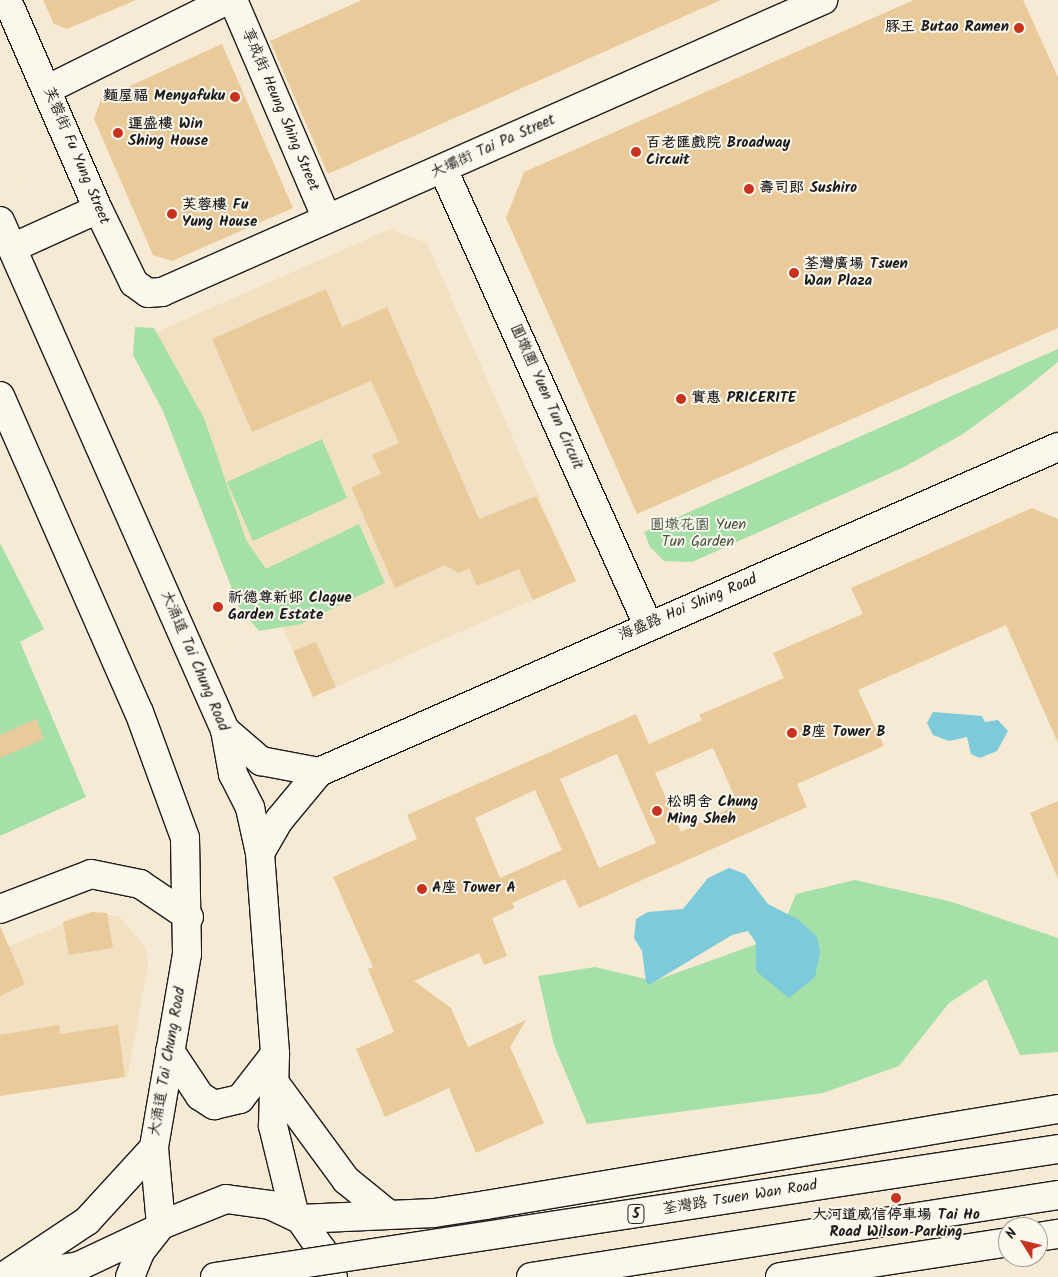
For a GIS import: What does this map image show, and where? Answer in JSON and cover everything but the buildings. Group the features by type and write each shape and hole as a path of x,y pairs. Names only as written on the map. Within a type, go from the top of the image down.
{"main road":[{"name":"芙蓉街 Fu Yung Street","path":"8,0 48,89 98,209 134,283 148,293 162,292"},
{"path":"48,89 227,0"},
{"name":"享成街 Heung Shing Street","path":"233,0 327,219"},
{"name":"大壩街 Tai Pa Street","path":"162,292 823,0"},
{"name":"圓墩圍 Yuen Tun Circuit","path":"443,169 648,625"},
{"path":"12,248 98,209"},
{"name":"大涌道 Tai Chung Road","path":"0,221 225,730 233,774 250,808 260,853 275,1054 277,1086 273,1126 298,1217"},
{"name":"大涌道 Tai Chung Road","path":"0,396 142,720 184,838 189,917 154,1148 158,1228"},
{"name":"海盛路 Hoi Shing Road","path":"260,853 280,819 319,772 648,625 1058,447"},
{"path":"225,730 261,761 319,772"},
{"path":"0,909 91,874 140,884 189,917"},
{"path":"170,1051 200,1096 214,1105 240,1099 275,1054"},
{"path":"277,1086 346,1180 388,1214"},
{"path":"13,1277 79,1266 158,1228 226,1199 247,1200 298,1217 388,1214 486,1206 1058,1109"},
{"path":"3,1277 87,1221 154,1148"},
{"name":"荃灣路 Tsuen Wan Road","path":"215,1277 1058,1149"},
{"path":"531,1277 1058,1195"},
{"path":"298,1217 322,1250 333,1277"},
{"path":"130,1277 158,1228"},
{"path":"780,1277 998,1244"}],"shaded area":[{"path":"390,229 427,243 576,581 313,697 154,333"},
{"path":"92,912 120,917 145,947 148,963 128,1076 0,1096 0,950"}],"green space":[{"path":"135,327 154,328 204,418 246,540 266,569 359,524 385,583 301,624 259,631 239,607 163,411 133,355"},
{"name":"圓墩花園 Yuen Tun Garden","path":"1058,349 1058,362 1022,391 963,434 904,467 692,562 664,561 650,547 644,532"},
{"path":"322,439 347,498 253,541 227,482"},
{"path":"0,543 44,629 20,642 86,797 0,836"},
{"path":"855,880 952,902 1058,938 1058,1052 1020,1055 986,979 949,1003 899,1066 823,1093 587,1124 554,1045 538,976 595,967 654,981 779,936 796,894"}],"water":[{"path":"933,712 982,716 985,722 998,720 1008,731 997,751 980,758 971,754 967,737 949,741 933,735 927,723"},
{"path":"729,868 745,874 768,904 799,920 817,937 820,952 815,977 789,998 756,971 756,943 748,931 732,935 649,985 646,982 642,951 634,938 636,919 648,912 683,909 708,878"}],"pier":[{"path":"0,141 279,753 149,807 0,492"}],"place":[{"name":"豚王 Butao Ramen","path":"1019,28"},
{"name":"麵屋福 Menyafuku","path":"235,97"},
{"name":"運盛樓 Win Shing House","path":"118,133"},
{"name":"百老匯戲院 Broadway Circuit","path":"636,152"},
{"name":"壽司郎 Sushiro","path":"749,189"},
{"name":"芙蓉樓 Fu Yung House","path":"172,214"},
{"name":"荃灣廣場 Tsuen Wan Plaza","path":"794,273"},
{"name":"實惠 PRICERITE","path":"681,399"},
{"name":"祈德尊新邨 Clague Garden Estate","path":"218,607"},
{"name":"B座 Tower B","path":"792,733"},
{"name":"松明舍 Chung Ming Sheh","path":"657,811"},
{"name":"A座 Tower A","path":"422,889"},
{"name":"大河道威信停車場 Tai Ho Road Wilson Parking","path":"896,1198"}]}
